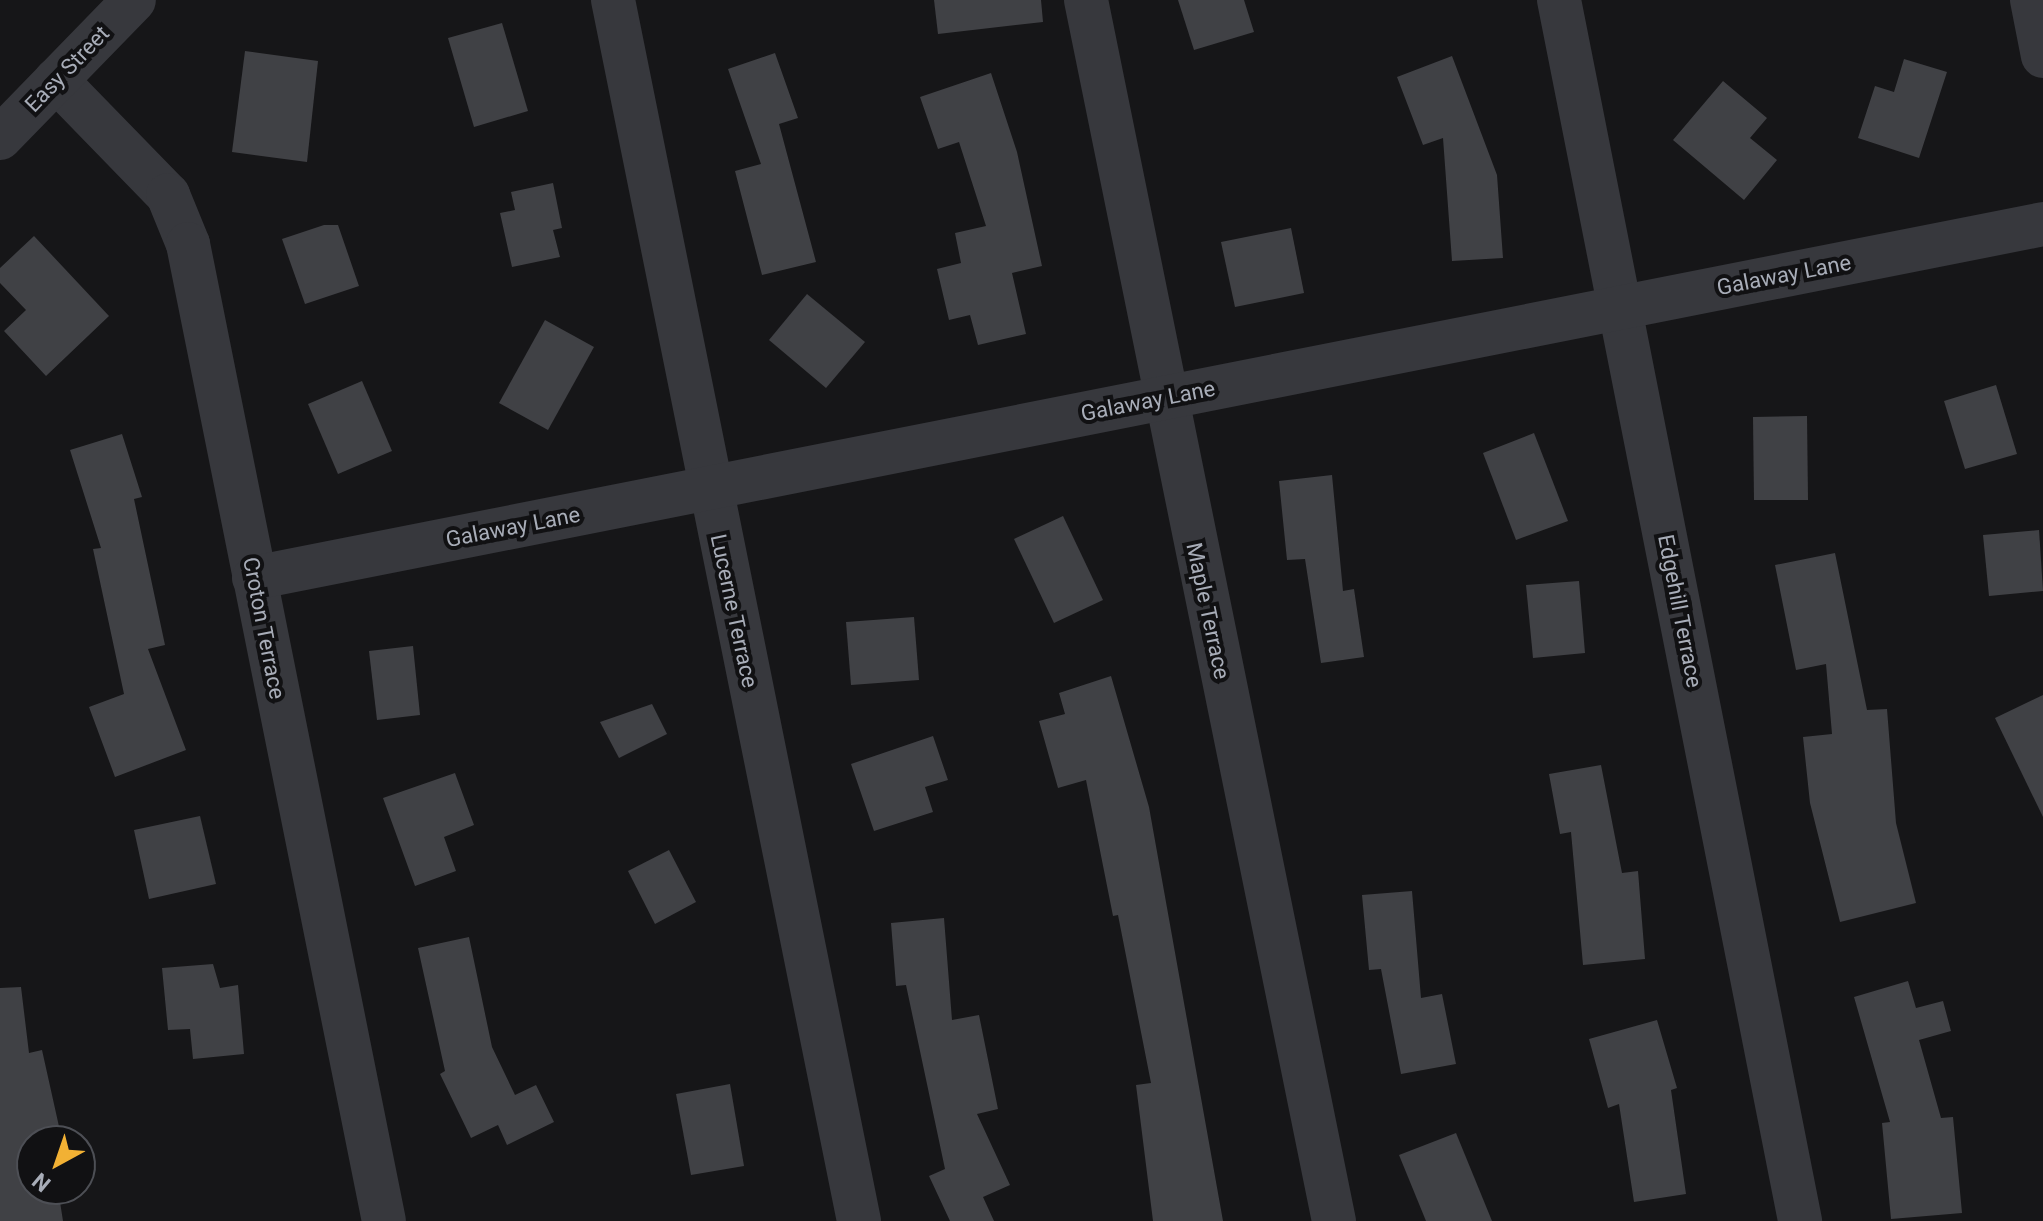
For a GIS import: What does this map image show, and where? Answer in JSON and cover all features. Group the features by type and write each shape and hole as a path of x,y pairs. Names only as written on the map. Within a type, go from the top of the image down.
{"street":[{"name":"Easy Street","path":"0,138 134,0"},
{"name":"Lucerne Terrace","path":"613,0 859,1221"},
{"name":"Maple Terrace","path":"1086,0 1334,1221"},
{"name":"Edgehill Terrace","path":"1559,0 1800,1221"},
{"path":"2032,0 2043,56"},
{"name":"Croton Terrace","path":"56,80 168,195 188,244 384,1221"},
{"name":"Galaway Lane","path":"254,578 2043,224"}],"building":[{"path":"934,0 1041,0 1043,22 938,34"},
{"path":"1178,0 1244,0 1254,32 1194,50"},
{"path":"502,23 528,111 474,127 448,38"},
{"path":"245,51 318,61 307,162 232,152"},
{"path":"775,53 798,118 779,124 816,262 762,275 735,171 761,164 728,69"},
{"path":"1452,56 1497,175 1503,258 1452,261 1443,138 1423,145 1397,77"},
{"path":"1904,59 1947,72 1919,158 1858,138 1875,86 1894,92"},
{"path":"991,73 1017,152 1042,266 1012,273 1026,334 978,345 970,315 949,320 937,269 961,263 955,233 986,226 959,142 938,149 920,97"},
{"path":"1723,81 1767,118 1750,138 1777,160 1744,200 1673,140"},
{"path":"553,183 562,228 553,230 560,257 512,267 500,213 515,210 511,192"},
{"path":"324,225 338,225 359,286 305,304 282,239"},
{"path":"1291,228 1304,293 1235,307 1221,242"},
{"path":"34,236 109,316 46,376 4,331 26,310 0,283 0,268"},
{"path":"807,294 865,342 826,388 769,340"},
{"path":"545,320 594,347 548,430 499,403"},
{"path":"362,381 392,451 338,474 308,404"},
{"path":"1996,385 2017,454 1965,469 1944,401"},
{"path":"1807,416 1808,500 1754,500 1753,417"},
{"path":"1534,433 1568,521 1516,540 1483,453"},
{"path":"122,434 142,497 134,499 165,645 148,649 186,750 115,777 89,707 124,694 93,549 101,548 70,450"},
{"path":"1332,475 1343,591 1354,589 1364,657 1321,663 1305,559 1287,560 1279,481"},
{"path":"1063,516 1103,600 1054,623 1014,539"},
{"path":"2039,530 2043,591 1989,596 1983,535"},
{"path":"1835,553 1867,710 1887,709 1896,823 1916,903 1840,922 1810,803 1803,737 1832,734 1826,664 1796,670 1775,565"},
{"path":"1579,581 1585,653 1533,658 1526,585"},
{"path":"914,617 919,680 851,685 846,622"},
{"path":"413,646 420,715 377,720 369,651"},
{"path":"1111,676 1149,807 1223,1221 1153,1221 1136,1085 1151,1083 1118,915 1113,916 1086,780 1058,788 1039,721 1065,714 1059,693"},
{"path":"2043,695 2043,817 1995,718"},
{"path":"652,704 667,734 619,758 600,722"},
{"path":"933,736 948,780 925,787 933,812 874,831 851,764"},
{"path":"1601,765 1622,873 1638,871 1645,959 1583,965 1571,832 1560,834 1549,774"},
{"path":"455,773 474,825 444,837 456,871 415,886 383,798"},
{"path":"200,816 216,884 149,899 134,830"},
{"path":"669,850 696,902 655,924 628,871"},
{"path":"1412,891 1421,998 1442,994 1456,1064 1401,1074 1381,969 1369,970 1362,895"},
{"path":"944,918 952,1020 979,1015 998,1109 977,1114 1010,1185 983,1197 994,1221 950,1221 929,1176 945,1169 906,985 896,986 891,923"},
{"path":"469,937 492,1047 515,1095 536,1085 554,1122 507,1145 498,1125 471,1138 440,1074 445,1071 418,948"},
{"path":"213,964 220,988 238,985 244,1054 193,1059 190,1029 168,1030 162,968"},
{"path":"1908,981 1916,1008 1943,1001 1951,1031 1919,1040 1941,1118 1953,1117 1962,1213 1891,1219 1882,1123 1890,1122 1854,997"},
{"path":"21,987 29,1053 42,1050 59,1125 16,1125 16,1205 60,1205 63,1221 0,1221 0,988"},
{"path":"1657,1020 1677,1088 1671,1090 1686,1194 1634,1202 1619,1104 1608,1108 1589,1039"},
{"path":"730,1084 744,1166 691,1175 676,1094"},
{"path":"1456,1133 1492,1221 1426,1221 1399,1155"}]}
